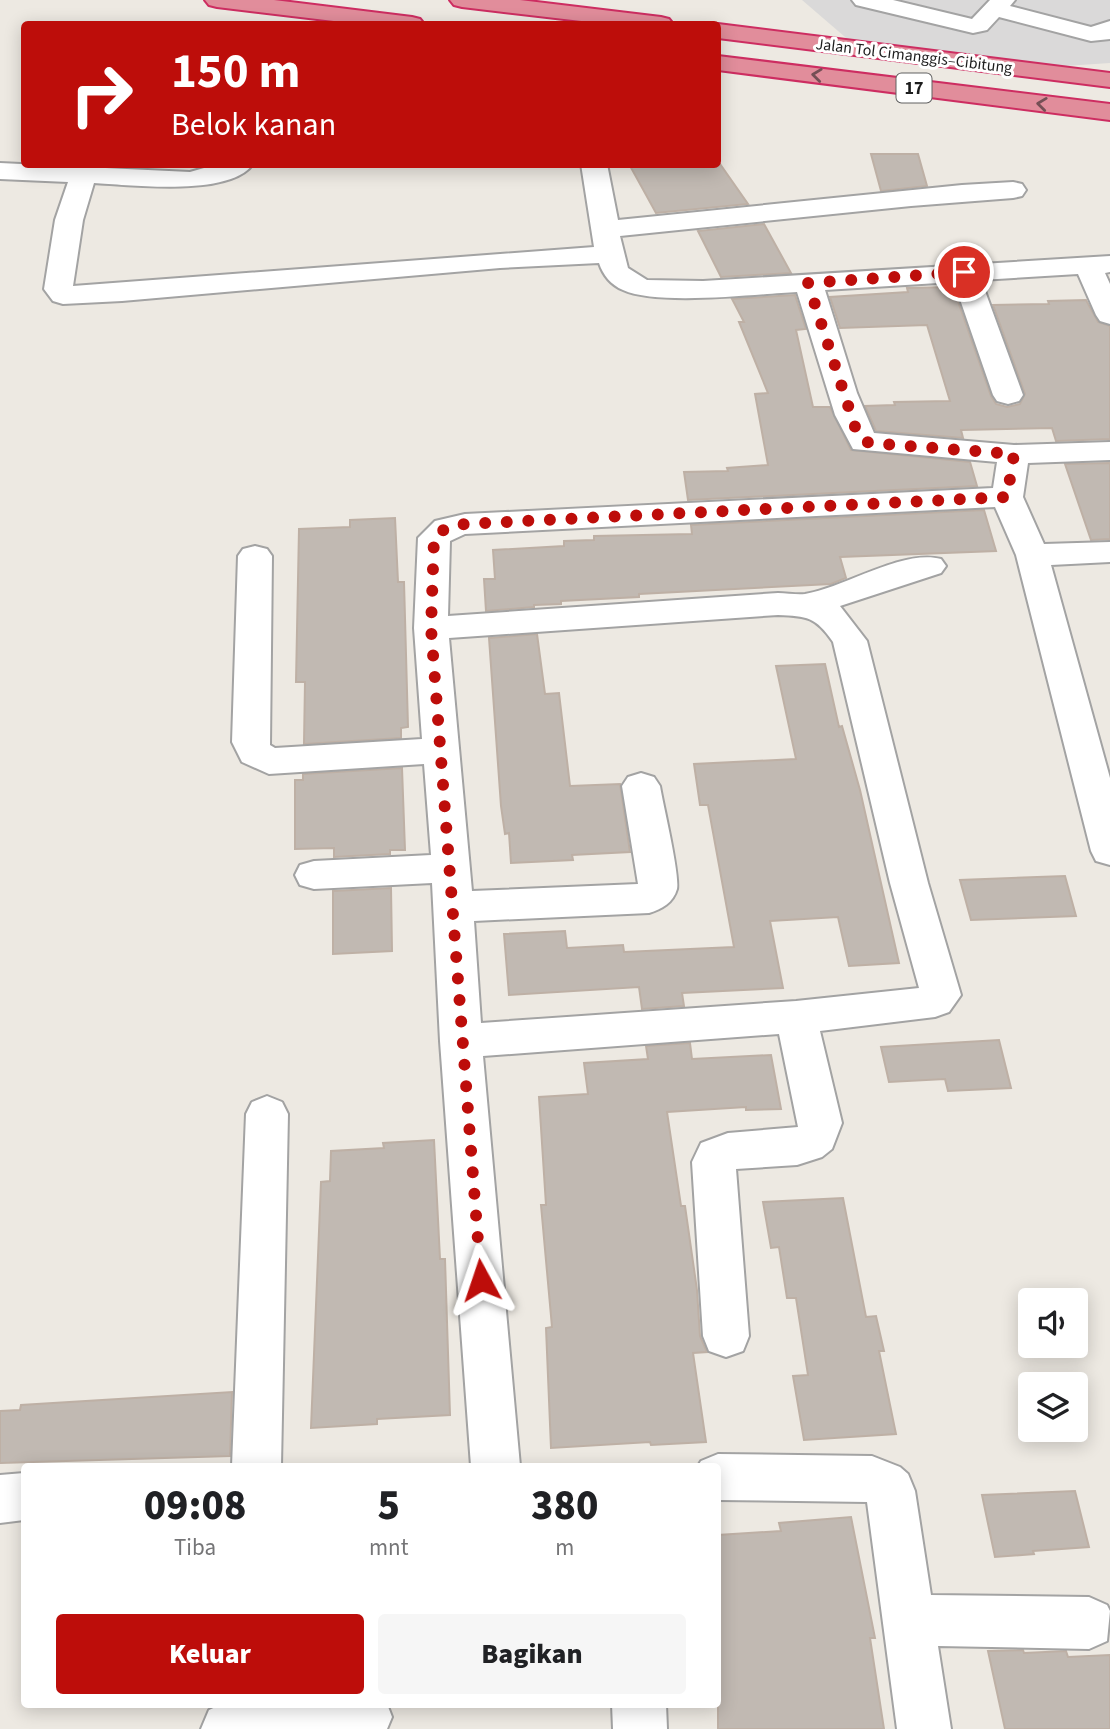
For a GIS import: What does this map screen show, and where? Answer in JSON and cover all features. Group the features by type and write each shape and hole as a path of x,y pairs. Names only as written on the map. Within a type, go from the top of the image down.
{"highway":[{"path":"217,0 388,21"},
{"path":"462,0 636,21"},
{"name":"Jalan Tol Cimanggis–Cibitung","path":"721,31 1110,80"},
{"name":"Jalan Tol Cimanggis–Cibitung","path":"721,63 1110,112"}],"street":[{"path":"874,1 970,26 979,25 998,4 1083,32 1102,34 1110,28"},
{"path":"0,171 190,180 219,174 232,168"},
{"path":"595,168 616,272 624,279 645,288 703,289 1098,264 1110,315"},
{"path":"84,175 69,220 58,289 63,295 122,293 500,260 608,242 682,224 898,198 1013,190"},
{"path":"964,272 1009,395"},
{"path":"808,283 854,426 864,442 1014,454 1110,451"},
{"path":"1014,454 1007,497 1032,555 1110,851"},
{"path":"496,1463 431,628 434,538 438,533 456,525 1007,497"},
{"path":"1032,555 1110,552"},
{"path":"256,556 250,742 255,753 269,761 442,750"},
{"path":"431,628 811,604 929,566"},
{"path":"461,1041 796,1017 921,1004 935,1001 941,995 909,883 849,641 831,614 811,604"},
{"path":"452,907 649,898 657,891 658,882 642,786"},
{"path":"314,875 450,867"},
{"path":"726,1336 714,1162 716,1156 729,1151 797,1147 808,1145 815,1139 820,1123 796,1017"},
{"path":"257,1463 267,1114"},
{"path":"721,1477 857,1478 882,1483 890,1491 924,1729"},
{"path":"0,1499 21,1497"},
{"path":"907,1620 1088,1623"},
{"path":"639,1708 640,1729"},
{"path":"228,1729 365,1717"}],"shaded area":[{"path":"802,0 1110,0 1110,63 1035,68 859,49"}],"building":[{"path":"871,154 918,154 927,186 881,191"},
{"path":"721,165 748,204 656,213 631,168 721,168"},
{"path":"764,224 791,273 721,277 698,231"},
{"path":"953,287 991,396 996,404 1007,407 1020,404 1025,394 993,305 1086,300 1098,322 1110,326 1110,439 1056,441 1052,428 961,430 963,438 876,431 865,406 895,405 894,402 950,401 927,325 840,328 830,297 908,292 907,288"},
{"path":"795,295 806,329 796,330 813,407 830,407 851,450 970,462 977,486 688,500 684,472 728,471 727,468 768,465 755,394 768,393 739,322 744,322 732,299"},
{"path":"1110,463 1110,539 1091,540 1065,464"},
{"path":"984,510 996,551 840,557 846,578 831,584 639,594 639,597 561,601 561,604 486,611 484,579 495,579 493,550 564,546 564,541 594,540 594,536 692,534 691,525"},
{"path":"395,518 398,582 404,582 408,727 401,728 401,738 304,744 305,682 296,682 299,529 350,527 350,520"},
{"path":"537,634 545,694 559,693 570,786 620,784 630,852 572,855 573,860 511,863 509,833 505,834 501,806 489,638"},
{"path":"825,664 839,727 842,726 860,790 899,963 849,966 838,917 770,921 783,988 682,993 684,1006 642,1009 639,987 509,995 504,934 565,931 567,948 623,945 624,952 734,947 708,805 700,805 694,764 796,759 776,666"},
{"path":"402,768 405,850 390,850 390,854 334,857 334,848 295,849 295,780 303,780 303,774"},
{"path":"1065,876 1076,916 971,920 960,880"},
{"path":"391,888 392,951 333,954 333,891"},
{"path":"999,1040 1011,1088 948,1091 945,1079 889,1082 881,1047"},
{"path":"690,1043 692,1059 771,1055 781,1109 746,1110 746,1107 667,1112 681,1206 685,1206 697,1290 700,1336 707,1352 693,1353 706,1442 651,1445 650,1442 551,1448 546,1328 552,1327 541,1205 546,1205 539,1097 588,1094 584,1063 648,1059 646,1046"},
{"path":"434,1140 440,1259 445,1259 450,1415 377,1419 377,1424 311,1428 321,1182 330,1181 331,1151 384,1148 383,1143"},
{"path":"843,1198 866,1317 876,1316 884,1351 879,1351 896,1434 804,1440 793,1376 808,1375 796,1298 787,1298 779,1247 771,1248 763,1202"},
{"path":"232,1392 230,1456 0,1463 0,1411 20,1410 21,1405"},
{"path":"1075,1491 1089,1547 995,1557 982,1495"},
{"path":"851,1517 875,1638 870,1638 884,1729 718,1729 718,1708 721,1708 721,1535 781,1531 779,1523"},
{"path":"1023,1650 1024,1653 1066,1651 1068,1657 1110,1655 1110,1729 1005,1729 988,1651"}],"route":[{"path":"481,1280 431,628 434,538 446,528 465,524 1007,497 1014,454 869,443 858,436 808,283 964,272"}]}
